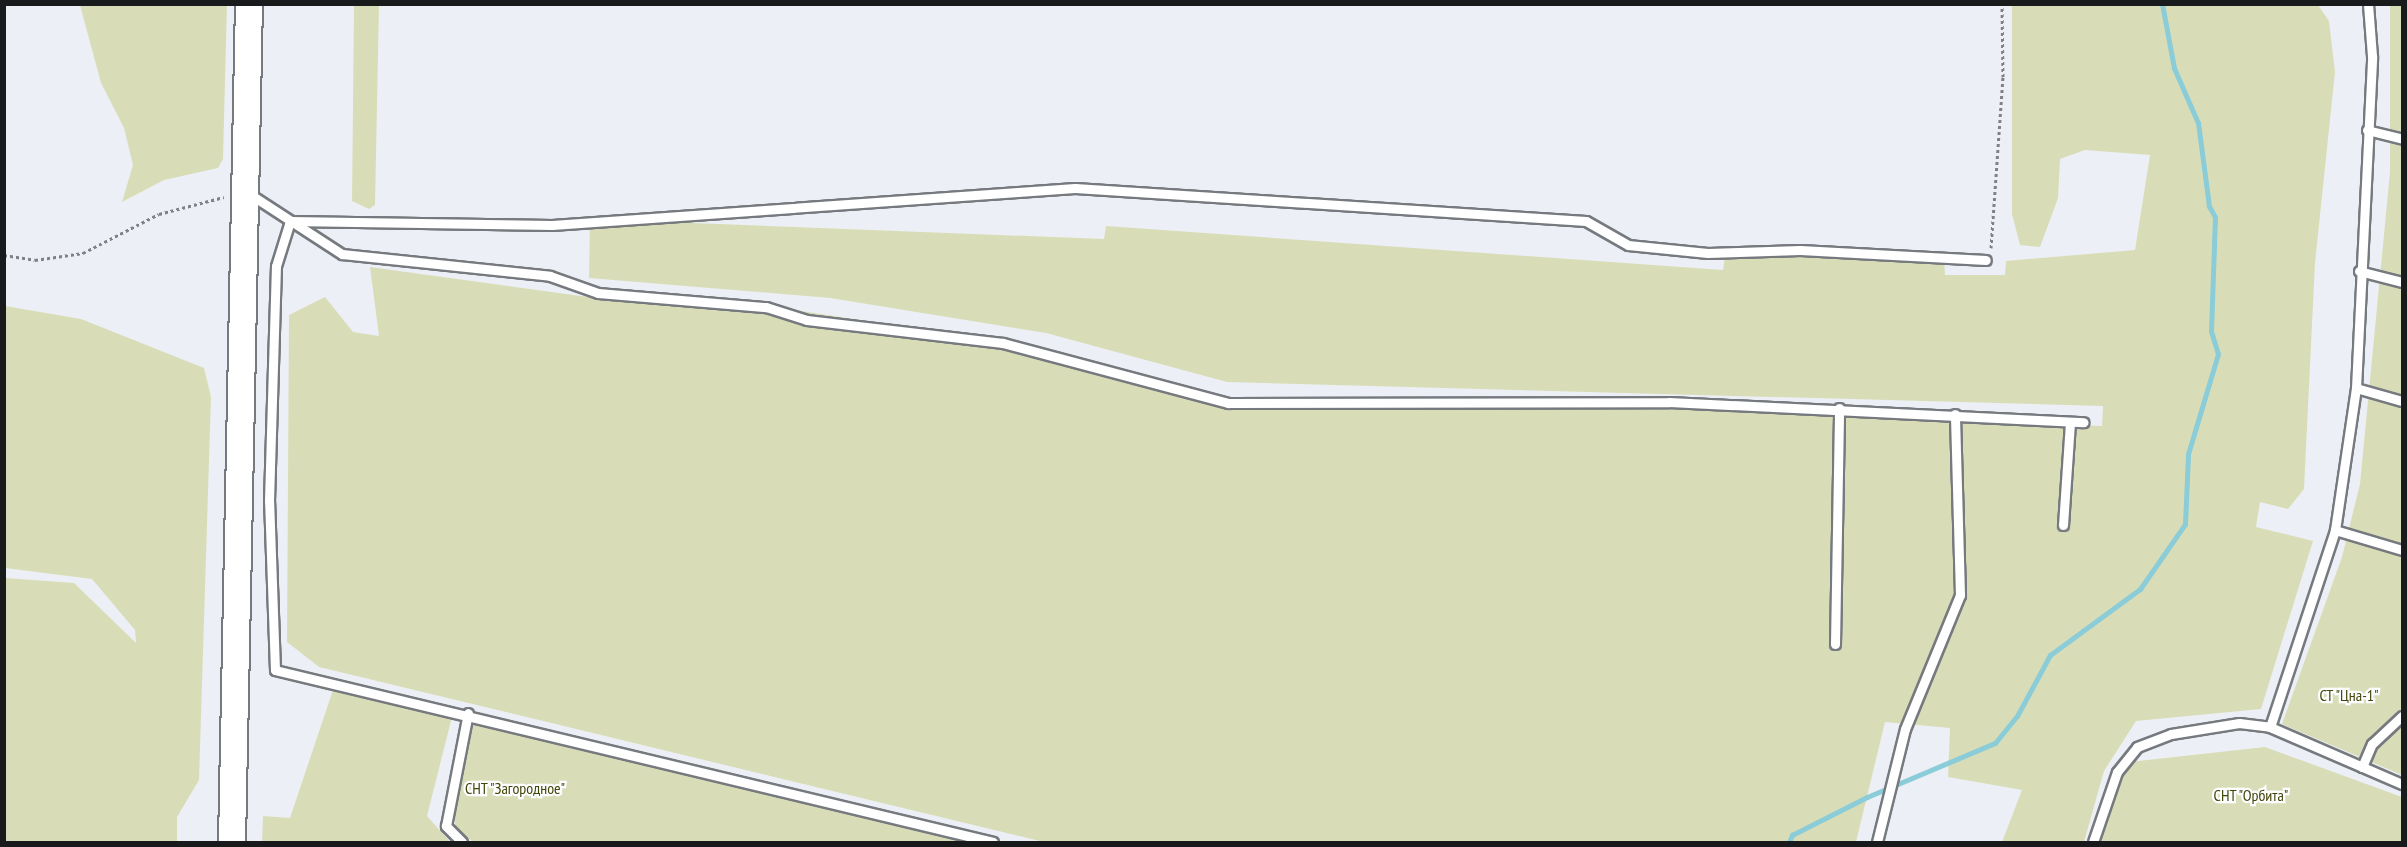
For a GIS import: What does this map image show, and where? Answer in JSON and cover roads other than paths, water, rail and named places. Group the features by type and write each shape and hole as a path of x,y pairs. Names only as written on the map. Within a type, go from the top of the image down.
{"main road":[{"path":"232,843 249,4"}],"lane":[{"path":"2270,727 2336,530 2356,388 2359,271 2372,56 2368,4"},
{"path":"2367,130 2403,139"},
{"path":"290,221 552,225 1075,188 1586,221 1628,245 1708,253 1800,250 1986,260"},
{"path":"246,192 342,254 550,276 598,293 766,307 807,320 1003,343 1228,403 1669,402 1839,408 2084,422"},
{"path":"290,221 275,287 270,501 275,670 468,713 993,843"},
{"path":"2359,271 2403,282"},
{"path":"2356,388 2403,401"},
{"path":"1835,644 1839,408"},
{"path":"1877,843 1905,729 1960,595 1954,414"},
{"path":"2063,525 2070,422"},
{"path":"2336,530 2403,550"},
{"path":"462,843 446,826 468,713"},
{"path":"2362,767 2372,744 2403,716"},
{"path":"2093,843 2117,772 2138,747 2151,739 2239,723 2270,727 2403,784"}],"waterway":[{"path":"1789,842 1792,835 1867,797 1995,743 2017,716 2050,655 2140,589 2185,524 2188,454 2218,354 2211,331 2215,217 2209,206 2198,123 2174,68 2162,4"}],"park label":[{"name":"СТ \"Цна-1\"","path":"2349,695"},
{"name":"СНТ \"Загородное\"","path":"515,788"},
{"name":"CНТ \"Орбита\"","path":"2251,795"}]}
